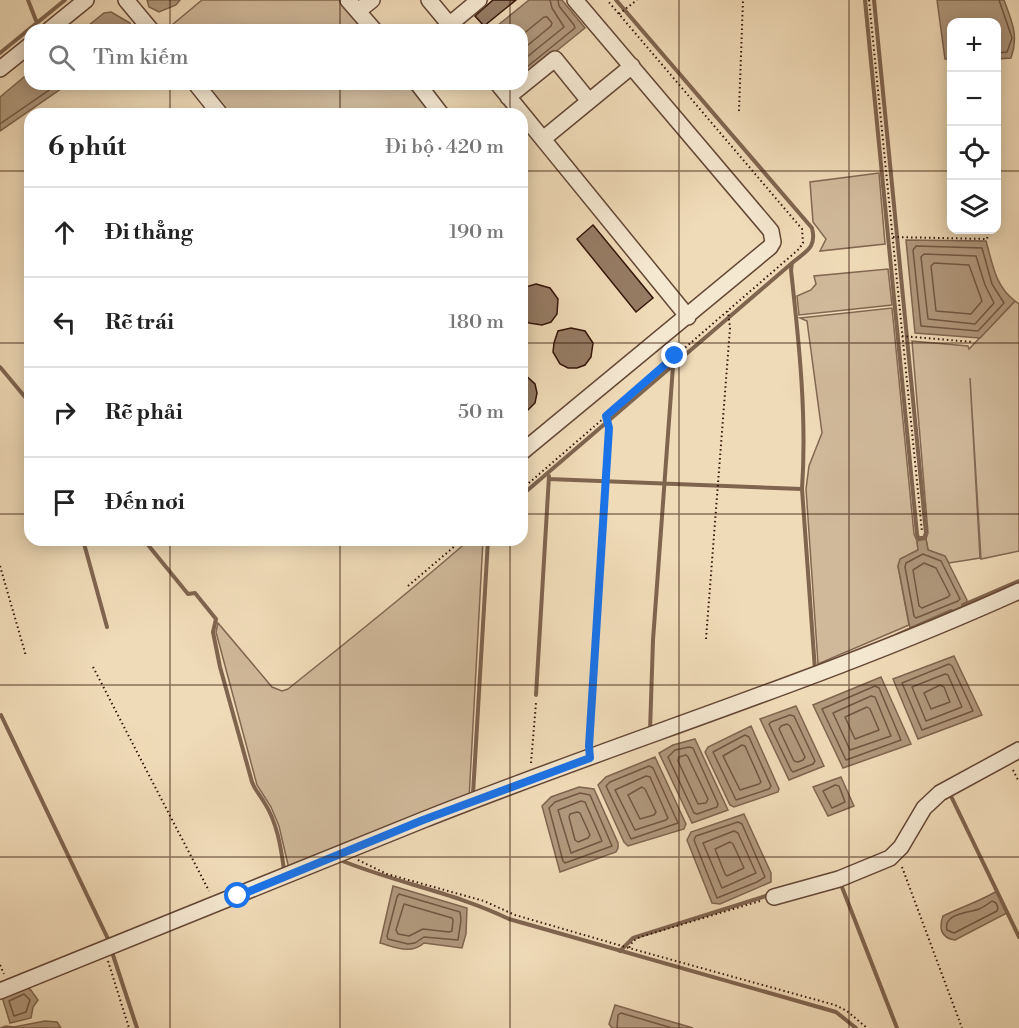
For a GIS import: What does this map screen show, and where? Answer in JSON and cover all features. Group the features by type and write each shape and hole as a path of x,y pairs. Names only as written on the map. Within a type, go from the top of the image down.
{"street":[{"path":"56,24 86,0"},
{"path":"126,0 146,24"},
{"path":"369,24 353,6 372,0"},
{"path":"429,0 445,24"},
{"path":"452,24 479,0"},
{"path":"528,447 770,248 773,242 773,236 575,0"},
{"path":"0,69 24,50"},
{"path":"528,81 555,59 588,101"},
{"path":"543,139 632,66"},
{"path":"200,90 215,108"},
{"path":"423,90 436,108"},
{"path":"503,90 517,108"},
{"path":"508,97 517,90"},
{"path":"528,121 688,316"},
{"path":"0,991 423,820 815,676 953,621 1019,591"},
{"path":"774,897 855,873 896,853 931,800 1019,750"}],"path":[{"path":"528,484 799,249 803,243 802,229 607,0"},
{"path":"619,14 637,0"},
{"path":"739,111 743,0"},
{"path":"869,0 922,532"},
{"path":"893,237 987,239 988,234"},
{"path":"706,639 730,328 728,311"},
{"path":"902,336 973,342"},
{"path":"590,758 609,428 606,416"},
{"path":"408,586 455,546"},
{"path":"0,566 26,656"},
{"path":"93,667 216,905"},
{"path":"530,780 536,703"},
{"path":"345,853 387,874 479,899 514,915 835,1005 847,1011 867,1028"},
{"path":"896,853 962,1028"},
{"path":"629,948 633,941 640,937 774,897"},
{"path":"105,950 129,1028"}],"shaded area":[{"path":"202,0 339,0 358,24 173,24"},
{"path":"208,90 412,90 427,108 223,108"},
{"path":"879,173 885,244 820,251 826,239 813,222 810,182"},
{"path":"888,269 892,305 799,315 797,296 811,290 816,284 814,276"},
{"path":"1015,301 1019,304 1019,551 981,559 970,378 980,558 949,563 945,556 928,550 926,539 928,533 912,341 968,346 969,349"},
{"path":"892,308 914,534 918,550 901,559 898,566 909,625 818,664 806,489 809,466 822,433 807,321 800,318"},
{"path":"462,546 483,546 469,799 289,869 279,826 271,807 257,785 216,632 218,623 272,687 282,691 288,689"}],"water":[{"path":"147,0 180,0 176,5 159,12 149,7"},
{"path":"529,0 562,0 585,28 528,74 528,24 499,24"},
{"path":"937,0 1004,0 1012,22 1014,36 1011,58 1001,59 1001,18 947,18 947,59 945,59"},
{"path":"111,12 130,24 90,24 104,13"},
{"path":"24,77 24,90 59,90 33,108 24,108 24,114 0,131 0,97"},
{"path":"906,240 986,241 999,282 1015,301 980,338 915,333"},
{"path":"926,539 928,550 945,556 967,600 966,605 910,628 898,566 900,559 918,550 917,541"},
{"path":"954,656 982,715 918,739 893,679"},
{"path":"881,677 911,744 843,768 813,705"},
{"path":"796,706 824,766 789,780 760,719"},
{"path":"751,726 779,789 778,792 734,807 730,805 705,752 708,747"},
{"path":"695,739 728,810 692,823 659,753 673,745"},
{"path":"655,757 686,824 684,829 628,846 624,842 598,785 606,777"},
{"path":"841,777 854,806 828,816 813,787"},
{"path":"579,787 594,789 618,843 618,848 616,852 560,872 542,806 551,797"},
{"path":"744,814 771,873 771,882 720,904 712,903 687,840 691,832"},
{"path":"393,886 467,908 466,934 462,948 424,943 414,949 403,949 380,943"},
{"path":"997,891 1007,913 955,940 946,937 941,928 943,916"},
{"path":"25,988 30,989 38,1000 33,1007 31,1018 10,1023 2,997"},
{"path":"615,1005 693,1028 612,1028 609,1024"},
{"path":"45,1021 57,1022 61,1028 0,1028 14,1027"}],"building":[{"path":"493,0 516,0 486,24 482,24 475,16"},
{"path":"593,225 653,298 636,312 577,239"},
{"path":"536,284 550,288 558,299 557,314 551,322 542,325 528,322 528,286"},
{"path":"571,328 585,331 593,343 591,357 585,365 577,368 568,368 560,364 553,352 558,331"},
{"path":"528,378 535,384 537,393 535,403 528,410"}],"waterway":[{"path":"28,0 37,23"},
{"path":"36,24 65,0"},
{"path":"616,0 812,228 812,245 792,263 791,270 801,380 804,435 802,489 815,670"},
{"path":"865,0 917,534 918,538 924,538 926,533 874,0"},
{"path":"0,53 24,33"},
{"path":"528,490 792,263"},
{"path":"650,731 653,640 673,366"},
{"path":"0,367 24,396"},
{"path":"536,695 549,476"},
{"path":"549,479 802,489"},
{"path":"85,546 107,627"},
{"path":"149,546 188,594 195,593 216,619 213,632 220,667 252,782 275,826 284,870 281,871"},
{"path":"476,794 473,794 488,546"},
{"path":"963,605 1019,581"},
{"path":"897,635 951,611"},
{"path":"1,715 109,941"},
{"path":"949,792 1019,937"},
{"path":"337,861 340,860 468,902 509,919 836,1012 856,1028"},
{"path":"840,882 897,1028"},
{"path":"620,951 633,938 769,895"},
{"path":"111,949 137,1028"}],"route":[{"path":"238,896 423,820 590,758 609,428 606,416 675,356"}]}
